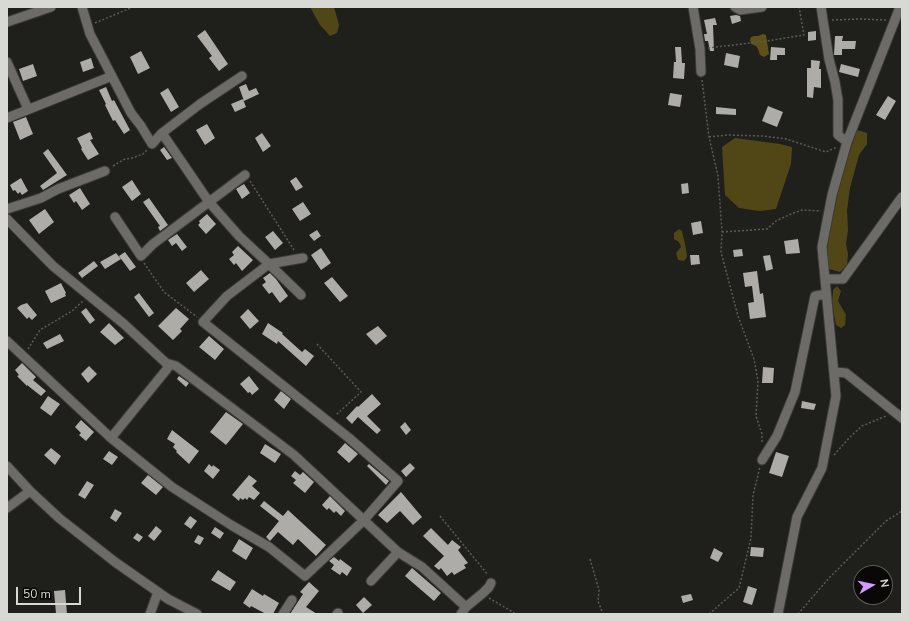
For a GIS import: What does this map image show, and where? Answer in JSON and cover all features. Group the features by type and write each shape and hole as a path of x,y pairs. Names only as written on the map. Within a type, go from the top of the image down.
{"street":[{"path":"7,22 51,7"},
{"path":"82,7 90,34 131,114 141,126 152,144 162,133 200,104 242,76"},
{"path":"692,7 700,49 701,72"},
{"path":"735,7 740,10 762,7"},
{"path":"821,7 829,59 838,100 838,135 844,140"},
{"path":"778,614 797,517 822,468 836,396 835,372 822,247 832,195 844,140 900,7"},
{"path":"7,62 28,110"},
{"path":"7,118 112,76"},
{"path":"162,133 209,202 239,236 300,295"},
{"path":"7,210 41,198 58,189 105,171"},
{"path":"115,217 141,256 153,244 245,175"},
{"path":"825,279 843,279 902,197"},
{"path":"7,220 49,262 124,324 166,363 176,366 294,455 398,552 422,566 464,611 491,583"},
{"path":"7,341 22,357 111,438 172,487 231,525 269,547 306,576 364,520 398,481 349,438 203,322 227,296 269,264 298,259"},
{"path":"762,460 777,436 795,392 815,296 826,294"},
{"path":"111,438 167,369 168,364"},
{"path":"835,372 846,373 899,414"},
{"path":"7,466 30,492 108,558 158,592 197,614"},
{"path":"7,508 30,492"},
{"path":"371,582 398,552"},
{"path":"150,614 158,592"},
{"path":"284,614 292,600"}],"path":[{"path":"88,26 133,7"},
{"path":"700,49 804,35 799,7"},
{"path":"823,20 859,19 894,21"},
{"path":"701,72 709,137 718,176 722,232 721,252 738,316 754,359 758,381 756,416 762,434 762,460 753,495 751,538 739,588 709,614"},
{"path":"709,137 727,135 762,136 786,139 826,152 836,147 844,140"},
{"path":"105,171 119,162 143,154 152,144"},
{"path":"245,175 295,249 298,259"},
{"path":"722,232 767,229 776,221 802,210 829,212"},
{"path":"141,256 146,267 164,292 203,322"},
{"path":"22,357 40,330 72,311 89,296"},
{"path":"317,344 361,392 328,422"},
{"path":"822,468 862,426 884,417 899,414"},
{"path":"798,614 829,578 886,521 902,511"},
{"path":"440,516 491,579 491,583"},
{"path":"590,559 600,590 598,601 603,614"},
{"path":"483,593 516,614"}],"shaded area":[{"path":"310,7 334,7 339,25 337,33 330,36 320,25"},
{"path":"763,34 766,35 769,54 764,57 760,55 756,46 751,44 750,40 751,37"},
{"path":"857,130 867,133 867,144 859,155 850,188 847,210 847,265 840,272 829,269 825,252 843,170"},
{"path":"735,138 792,147 791,164 776,209 760,211 739,208 725,195 722,147"},
{"path":"679,229 682,231 686,249 687,257 684,261 678,260 676,253 681,247 679,242 674,239 674,233"},
{"path":"837,286 841,291 838,301 846,315 845,325 841,328 836,325 832,304 833,290"}],"building":[{"path":"730,16 740,16 741,21 732,24"},
{"path":"715,18 717,25 713,25 714,51 710,51 708,41 705,41 704,34 707,34 704,20"},
{"path":"205,30 228,64 219,71 209,58 212,56 197,36"},
{"path":"816,31 816,40 808,41 808,32"},
{"path":"835,36 843,36 842,41 856,41 855,49 842,49 842,55 834,55"},
{"path":"675,47 681,47 682,63 685,63 684,79 673,78 674,62 676,62"},
{"path":"771,47 785,48 785,55 777,55 777,60 770,60"},
{"path":"141,51 150,68 138,74 130,57"},
{"path":"726,53 740,56 738,68 724,65"},
{"path":"91,58 94,68 83,72 80,62"},
{"path":"811,60 820,61 819,69 821,69 821,88 814,87 813,98 807,97 807,68 811,68"},
{"path":"33,64 37,76 23,81 19,69"},
{"path":"841,64 860,69 858,77 839,72"},
{"path":"246,84 249,91 256,88 259,94 244,101 239,87"},
{"path":"106,87 112,101 114,100 130,130 124,134 115,120 113,121 99,90"},
{"path":"168,88 179,107 171,112 160,93"},
{"path":"670,93 682,95 680,107 668,105"},
{"path":"888,96 896,101 885,120 876,115"},
{"path":"243,99 246,107 235,112 231,104"},
{"path":"768,106 783,112 777,127 762,121"},
{"path":"716,107 736,109 736,115 716,114"},
{"path":"26,117 33,134 20,140 13,122"},
{"path":"207,124 215,138 205,145 196,130"},
{"path":"90,132 93,139 90,140 99,154 88,160 81,149 82,148 77,138"},
{"path":"262,133 271,146 263,152 255,138"},
{"path":"164,147 172,158 167,160 160,150"},
{"path":"48,149 67,175 43,190 40,186 57,173 43,153"},
{"path":"296,177 303,187 296,191 290,181"},
{"path":"21,178 28,191 22,195 20,192 18,194 15,190 13,191 10,185"},
{"path":"132,180 141,194 132,201 122,187"},
{"path":"688,183 689,193 682,194 681,184"},
{"path":"244,184 250,193 242,199 236,189"},
{"path":"80,188 90,204 82,210 76,201 74,203 69,195"},
{"path":"149,198 168,225 160,231 158,227 160,226 143,202"},
{"path":"303,202 311,214 300,221 292,209"},
{"path":"45,209 54,222 39,234 29,220"},
{"path":"207,214 216,224 206,234 198,225 200,223 199,221"},
{"path":"701,221 703,233 693,235 691,223"},
{"path":"317,230 321,236 314,241 309,235"},
{"path":"273,231 283,243 275,250 265,237"},
{"path":"177,234 187,247 182,251 176,243 172,246 168,240"},
{"path":"798,239 800,253 786,254 784,241"},
{"path":"238,246 253,260 242,271 236,263 234,265 229,259 234,255 232,252"},
{"path":"321,248 331,263 321,270 311,255"},
{"path":"742,249 743,256 734,257 733,250"},
{"path":"125,252 136,267 130,271 119,256"},
{"path":"116,253 121,259 105,269 100,262"},
{"path":"690,255 699,255 700,264 691,265"},
{"path":"770,255 773,269 766,271 763,256"},
{"path":"94,261 98,266 82,278 78,273"},
{"path":"201,270 209,279 194,292 186,283"},
{"path":"757,271 760,294 763,293 766,317 750,319 748,303 754,302 752,286 745,287 743,273"},
{"path":"270,273 288,296 280,303 272,292 269,294 262,285 266,282 263,278"},
{"path":"332,277 348,296 340,302 324,283"},
{"path":"61,283 66,296 51,303 45,291"},
{"path":"139,293 154,313 149,317 134,297"},
{"path":"27,303 37,315 32,320 29,317 27,319 17,308"},
{"path":"86,308 95,320 90,324 81,312"},
{"path":"176,308 189,319 180,329 182,331 173,340 158,326"},
{"path":"248,309 259,321 250,329 240,317"},
{"path":"109,323 124,338 115,345 100,332"},
{"path":"268,323 283,333 282,334 302,352 305,349 314,356 306,366 278,341 277,344 262,334"},
{"path":"378,326 387,336 376,345 366,334"},
{"path":"60,334 64,341 47,349 43,343"},
{"path":"209,336 224,349 215,360 199,347"},
{"path":"22,363 36,377 33,380 46,391 41,396 27,386 17,376 19,375 15,370"},
{"path":"89,366 97,374 88,383 81,374"},
{"path":"763,367 774,368 773,383 762,383"},
{"path":"179,376 189,383 186,387 177,379"},
{"path":"249,376 259,389 252,395 250,392 248,393 240,384"},
{"path":"281,391 291,399 284,409 274,400"},
{"path":"372,394 381,404 367,416 381,430 377,434 358,417 352,424 346,418 357,406 358,407"},
{"path":"48,396 60,404 51,416 40,408"},
{"path":"802,401 816,404 814,410 801,408"},
{"path":"226,412 243,424 226,445 210,432"},
{"path":"81,420 94,432 86,441 79,435 81,433 75,427"},
{"path":"405,422 411,430 406,435 400,427"},
{"path":"172,430 199,451 189,464 176,452 177,451 173,447 175,444 167,439"},
{"path":"345,443 358,454 349,463 337,452"},
{"path":"265,444 281,454 275,463 260,453"},
{"path":"51,448 61,456 55,465 44,455"},
{"path":"109,451 118,457 112,465 103,459"},
{"path":"776,452 789,456 782,477 769,473"},
{"path":"410,463 415,468 406,477 401,471"},
{"path":"209,464 220,470 213,479 204,471"},
{"path":"369,464 389,481 386,485 367,466"},
{"path":"295,471 300,475 303,472 314,482 305,493 293,483 296,480 291,476"},
{"path":"148,475 163,487 156,495 141,483"},
{"path":"249,475 257,481 252,486 260,493 254,500 249,497 247,500 245,498 243,500 240,498 239,501 232,495"},
{"path":"87,481 94,485 85,499 78,495"},
{"path":"401,492 422,517 413,525 400,511 387,523 378,515"},
{"path":"330,496 345,511 341,516 336,511 334,513 329,508 327,510 322,505"},
{"path":"264,501 283,516 288,510 326,545 316,556 298,539 293,545 278,532 270,541 266,537 279,521 260,506"},
{"path":"115,509 122,513 116,522 110,518"},
{"path":"190,516 197,521 191,529 184,524"},
{"path":"156,526 162,531 154,541 148,536"},
{"path":"215,527 224,533 220,539 211,533"},
{"path":"431,528 448,545 452,540 461,547 458,550 468,563 464,565 466,568 454,575 452,572 447,576 441,568 439,570 434,566 444,556 423,536"},
{"path":"137,533 143,537 139,542 133,538"},
{"path":"198,535 204,538 200,545 194,542"},
{"path":"239,539 253,548 246,560 232,551"},
{"path":"751,547 764,548 763,557 750,556"},
{"path":"714,548 723,553 718,562 710,558"},
{"path":"334,557 339,561 340,559 352,568 347,576 342,572 340,575 331,569 334,565 329,561"},
{"path":"412,568 441,593 434,601 405,576"},
{"path":"218,570 236,582 230,591 211,580"},
{"path":"309,582 319,591 306,607 317,614 290,614 303,594 300,592"},
{"path":"748,586 757,589 752,605 743,602"},
{"path":"252,589 279,603 273,614 266,614 251,606 250,608 243,603"},
{"path":"65,590 67,614 56,614 54,591"},
{"path":"691,594 693,600 683,603 681,596"},
{"path":"364,597 372,605 363,613 356,605"}]}
